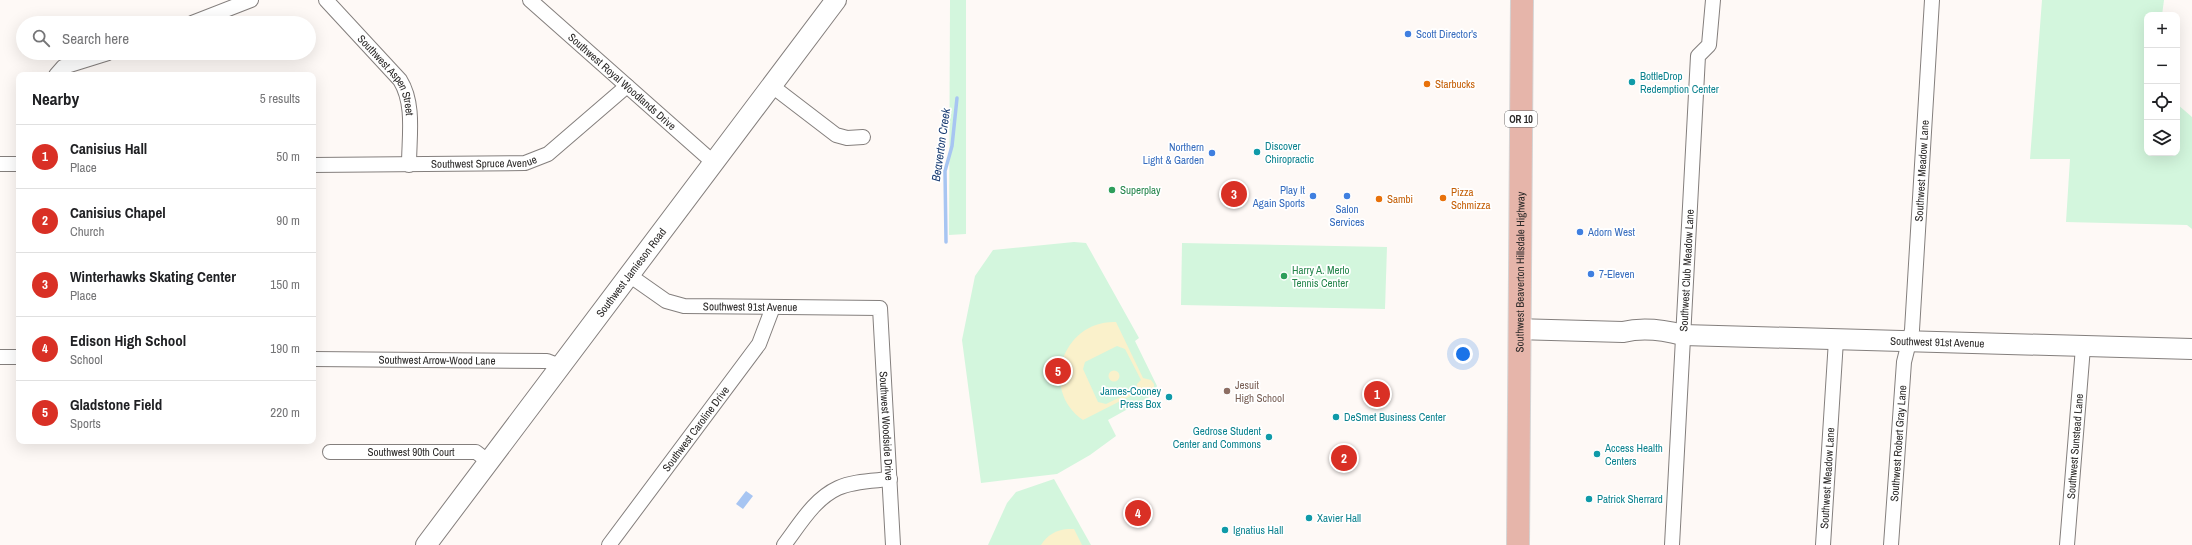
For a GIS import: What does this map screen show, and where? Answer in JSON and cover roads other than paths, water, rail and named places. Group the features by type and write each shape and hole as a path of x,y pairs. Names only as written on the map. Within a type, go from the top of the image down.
{"main road":[{"name":"Southwest Beaverton Hillsdale Highway","path":"1518,545 1522,0"}],"street":[{"path":"210,16 251,0"},
{"name":"Southwest Aspen Street","path":"326,0 406,88 409,100 409,165"},
{"name":"Southwest Jamieson Road","path":"426,545 836,0"},
{"name":"Southwest Club Meadow Lane","path":"1672,545 1698,56 1709,45 1713,0"},
{"name":"Southwest Meadow Lane","path":"1909,342 1912,330 1932,0"},
{"name":"Southwest Royal Woodlands Drive","path":"536,1 627,86 714,163"},
{"path":"59,72 63,68 87,60"},
{"name":"Southwest Spruce Avenue","path":"316,164 516,164 538,160 548,154 627,86"},
{"path":"772,86 836,135 848,138 862,137"},
{"path":"0,164 16,164"},
{"name":"Southwest 91st Avenue","path":"629,275 666,301 684,306 880,308"},
{"name":"Southwest Caroline Drive","path":"609,545 759,344 773,306"},
{"name":"Southwest Woodside Drive","path":"880,308 893,545"},
{"name":"Southwest 91st Avenue","path":"1519,329 1623,332 1635,338 1646,340 1683,335 2192,349"},
{"name":"Southwest Meadow Lane","path":"1823,545 1836,340"},
{"name":"Southwest Robert Gray Lane","path":"1891,545 1904,362 1909,342"},
{"name":"Southwest Sunstead Lane","path":"2068,545 2083,347"},
{"path":"0,357 16,357"},
{"name":"Southwest Arrow-Wood Lane","path":"316,359 546,361 560,366"},
{"name":"Southwest 90th Court","path":"330,452 476,452 489,462"},
{"path":"784,545 812,507 825,495 839,487 890,479"}],"water":[{"path":"746,491 753,496 743,509 736,504"}],"waterway":[{"name":"Beaverton Creek","path":"946,242 945,171 952,146 957,98"}],"place":[{"name":"Scott Director's","path":"1408,34"},
{"name":"BottleDrop Redemption Center","path":"1632,82"},
{"name":"Starbucks","path":"1427,84"},
{"name":"Discover Chiropractic","path":"1257,152"},
{"name":"Northern Light & Garden","path":"1212,153"},
{"name":"Superplay","path":"1112,190"},
{"name":"Winterhawks Skating Center","path":"1234,194"},
{"name":"Play It Again Sports","path":"1313,196"},
{"name":"Salon Services","path":"1347,196"},
{"name":"Pizza Schmizza","path":"1443,198"},
{"name":"Sambi","path":"1379,199"},
{"name":"Adorn West","path":"1580,232"},
{"name":"7-Eleven","path":"1591,274"},
{"name":"Harry A. Merlo Tennis Center","path":"1284,276"},
{"name":"Gladstone Field","path":"1058,371"},
{"name":"Jesuit High School","path":"1227,391"},
{"name":"Canisius Hall","path":"1377,394"},
{"name":"James-Cooney Press Box","path":"1169,397"},
{"name":"DeSmet Business Center","path":"1336,417"},
{"name":"Gedrose Student Center and Commons","path":"1269,437"},
{"name":"Access Health Centers","path":"1597,454"},
{"name":"Canisius Chapel","path":"1344,458"},
{"name":"Patrick Sherrard","path":"1589,499"},
{"name":"Edison High School","path":"1138,513"},
{"name":"Xavier Hall","path":"1309,518"},
{"name":"Ignatius Hall","path":"1225,530"}]}
